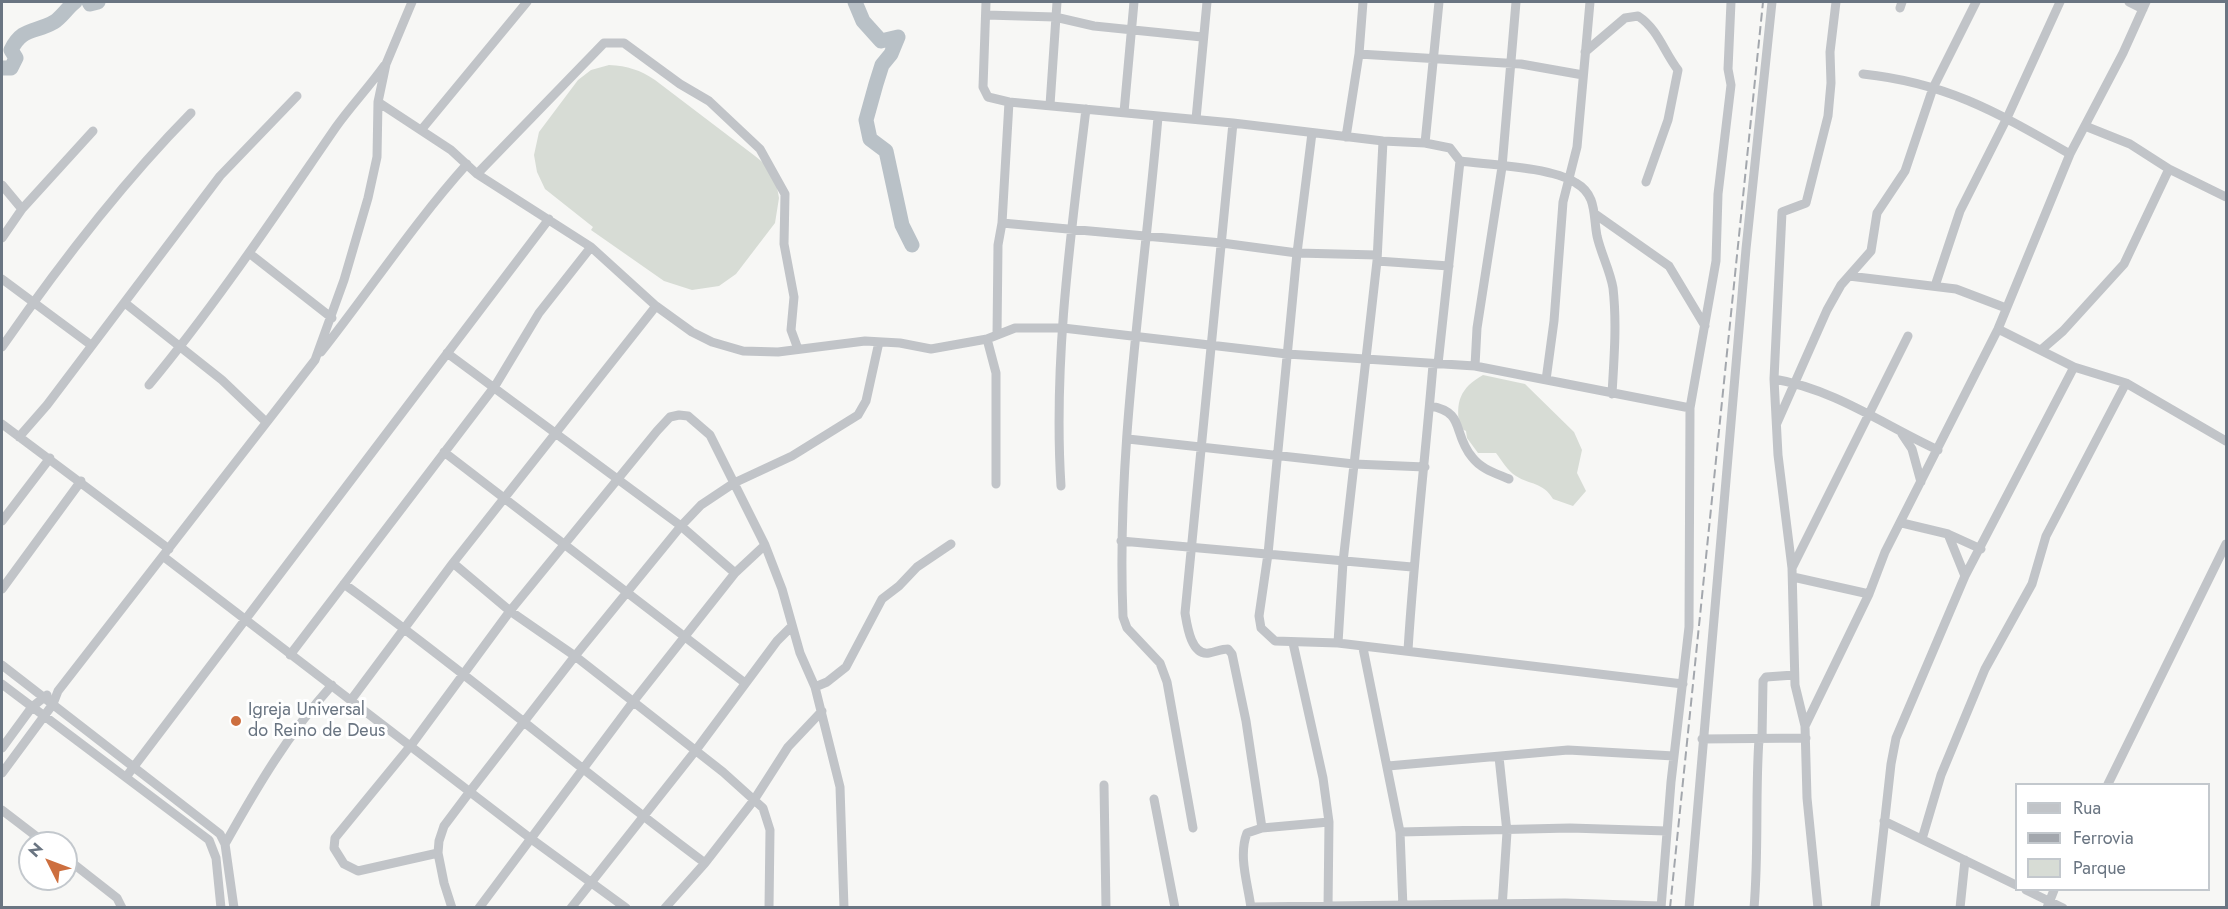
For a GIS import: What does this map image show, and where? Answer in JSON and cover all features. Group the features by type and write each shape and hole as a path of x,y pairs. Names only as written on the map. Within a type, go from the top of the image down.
{"street":[{"path":"315,360 332,318 361,226 375,167 378,102 386,64 412,2"},
{"path":"422,129 528,2"},
{"path":"986,2 984,93 988,97 1009,102 1196,119 1383,141 1425,142 1450,148 1460,161 1412,567 1408,650"},
{"path":"1050,105 1057,2"},
{"path":"1124,112 1134,2"},
{"path":"1196,119 1207,2"},
{"path":"1346,137 1359,54 1363,2"},
{"path":"1425,142 1439,2"},
{"path":"1475,366 1478,319 1502,167 1516,2"},
{"path":"1546,380 1554,321 1563,202 1577,147 1590,2"},
{"path":"1329,822 1262,828 1247,833 1243,843 1251,907 1661,907 1674,756 1689,627 1690,408 1716,261 1718,194 1731,85 1728,69 1731,2"},
{"path":"1689,908 1746,249 1772,2"},
{"path":"1818,908 1807,798 1805,726 1794,675 1792,573 1776,426 1774,379 1780,218 1785,209 1806,203 1809,192 1828,116 1831,83 1830,52 1836,2"},
{"path":"1776,426 1797,383 1827,310 1849,276 1871,252 1877,213 1905,171 1934,88 1976,2"},
{"path":"1935,286 1960,211 2007,118 2060,2"},
{"path":"1805,726 1869,594 1886,552 1998,329 2070,154 2144,5 2129,2"},
{"path":"986,15 1055,16 1094,26 1202,37"},
{"path":"1585,52 1625,18 1638,16 1647,22 1661,40 1678,70 1668,120 1647,182"},
{"path":"477,174 604,43 624,43 680,84 709,100 760,149 775,175 785,194 784,244 794,297 792,330 798,349"},
{"path":"1359,54 1510,63 1583,75"},
{"path":"149,385 249,253 338,124 386,64"},
{"path":"1863,74 1912,80 1953,93 2007,118 2070,154"},
{"path":"19,437 125,303 220,176 297,96"},
{"path":"378,102 422,129 477,174 591,247 656,306 692,332 712,342 743,351 778,352 879,342 931,349 987,339 1015,328 1063,328 1137,339 1287,354 1475,366 1690,408"},
{"path":"998,334 998,245 1002,223 1009,102"},
{"path":"1061,486 1058,439 1063,328 1071,230 1086,109"},
{"path":"2,347 34,301 151,153 191,113"},
{"path":"1158,117 1128,439 1121,541 1123,617 1127,628 1160,663 1167,682 1193,828"},
{"path":"1233,123 1213,345 1185,594 1188,634 1202,652 1207,654 1228,649 1232,654 1246,721 1262,828"},
{"path":"2085,126 2130,144 2169,169 2226,197"},
{"path":"2,238 22,209 93,131"},
{"path":"1312,133 1297,253 1268,554 1259,616 1261,628 1275,641 1293,644 1338,643 1363,648 1408,650 1521,666 1683,684"},
{"path":"1338,643 1343,562 1377,258 1383,141"},
{"path":"1460,161 1551,173 1569,179 1590,195 1595,214 1596,233 1613,288 1615,323 1612,394"},
{"path":"2,773 53,704 58,692 378,280 428,210 467,164"},
{"path":"2041,350 2063,331 2124,264 2169,169"},
{"path":"2,185 22,209"},
{"path":"1595,214 1669,266 1705,326"},
{"path":"126,777 549,219"},
{"path":"1002,223 1449,266"},
{"path":"290,655 397,518 495,386 539,313 591,247"},
{"path":"249,253 332,318"},
{"path":"1849,276 1956,289 2006,308"},
{"path":"2,279 91,345"},
{"path":"125,303 222,380 266,422"},
{"path":"351,700 453,563 656,306"},
{"path":"1998,329 2074,367 2126,383 2226,441"},
{"path":"1792,573 1908,336"},
{"path":"987,339 996,373 996,484"},
{"path":"452,908 438,853 444,826 471,790 575,656 681,526 701,505 734,483 792,456 858,416 866,401 879,342"},
{"path":"447,353 495,386 681,526 735,573"},
{"path":"1875,908 1896,738 1965,576 2074,367"},
{"path":"1774,379 1797,383 1870,413 1902,434 1938,450"},
{"path":"1922,839 1941,775 1985,669 2032,584 2037,559 2046,536 2126,383"},
{"path":"1430,406 1448,410 1453,415 1463,445 1480,466 1509,479"},
{"path":"438,853 358,871 344,864 334,848 335,838 412,744 510,610 616,478 670,417 688,416 710,435 765,545 782,588 791,627 815,687 840,787 844,908"},
{"path":"2,424 81,481 246,621 412,744 530,838 593,881 626,908"},
{"path":"1902,434 1912,449 1921,482"},
{"path":"1128,439 1202,446 1276,457 1425,467"},
{"path":"444,452 745,683"},
{"path":"2,521 50,458"},
{"path":"2,590 81,481"},
{"path":"1902,523 1948,534 1981,549"},
{"path":"1948,534 1965,576"},
{"path":"1121,541 1412,567"},
{"path":"815,687 827,682 846,667 882,598 899,586 917,567 951,544"},
{"path":"2108,783 2226,544"},
{"path":"479,908 582,767 684,637 735,573 765,545"},
{"path":"453,563 510,610 575,656 696,750 763,808 770,830 769,908"},
{"path":"1792,573 1869,594"},
{"path":"344,584 462,676 526,722 642,816 705,863"},
{"path":"571,908 791,627"},
{"path":"1293,644 1323,778 1329,822 1328,906"},
{"path":"1363,648 1400,832 1403,907"},
{"path":"2,666 188,807 220,834 225,844 234,908"},
{"path":"1754,908 1758,864 1756,783 1761,739 1763,681 1772,676 1794,675"},
{"path":"2,684 180,817 213,846 221,908"},
{"path":"225,844 269,764 301,719 332,685"},
{"path":"2,748 32,707 43,697 58,692"},
{"path":"665,908 705,863 754,800 788,747 822,711"},
{"path":"1702,738 1806,738"},
{"path":"1388,766 1568,750 1674,756"},
{"path":"1499,757 1506,832 1502,906"},
{"path":"1104,785 1106,908"},
{"path":"1154,799 1175,908"},
{"path":"180,817 188,807"},
{"path":"2,810 29,831"},
{"path":"1884,821 2015,885"},
{"path":"1400,832 1506,832 1570,828 1667,831"},
{"path":"1960,908 1965,860"},
{"path":"78,867 117,898 122,908"},
{"path":"2028,891 2048,904 2063,908"}],"green space":[{"path":"609,65 634,69 655,80 766,165 777,187 779,198 775,223 736,274 719,286 692,290 664,281 591,230 593,227 545,189 537,172 534,155 539,132 578,80 591,70"},
{"path":"1483,375 1525,384 1574,432 1582,450 1577,473 1586,491 1573,506 1553,499 1541,487 1516,476 1496,453 1478,453 1467,438 1466,431 1460,428 1458,411 1461,397 1469,385"}],"waterway":[{"path":"2,68 11,68 16,58 11,50 20,37 54,22 75,2"},
{"path":"89,2 90,4 98,2"},
{"path":"855,2 863,21 881,41 898,37 891,54 882,65 866,120 870,139 886,151 902,225 912,245"}],"railway":[{"path":"1670,908 1763,2"}],"place":[{"name":"Igreja Universal do Reino de Deus","path":"236,721"}]}
